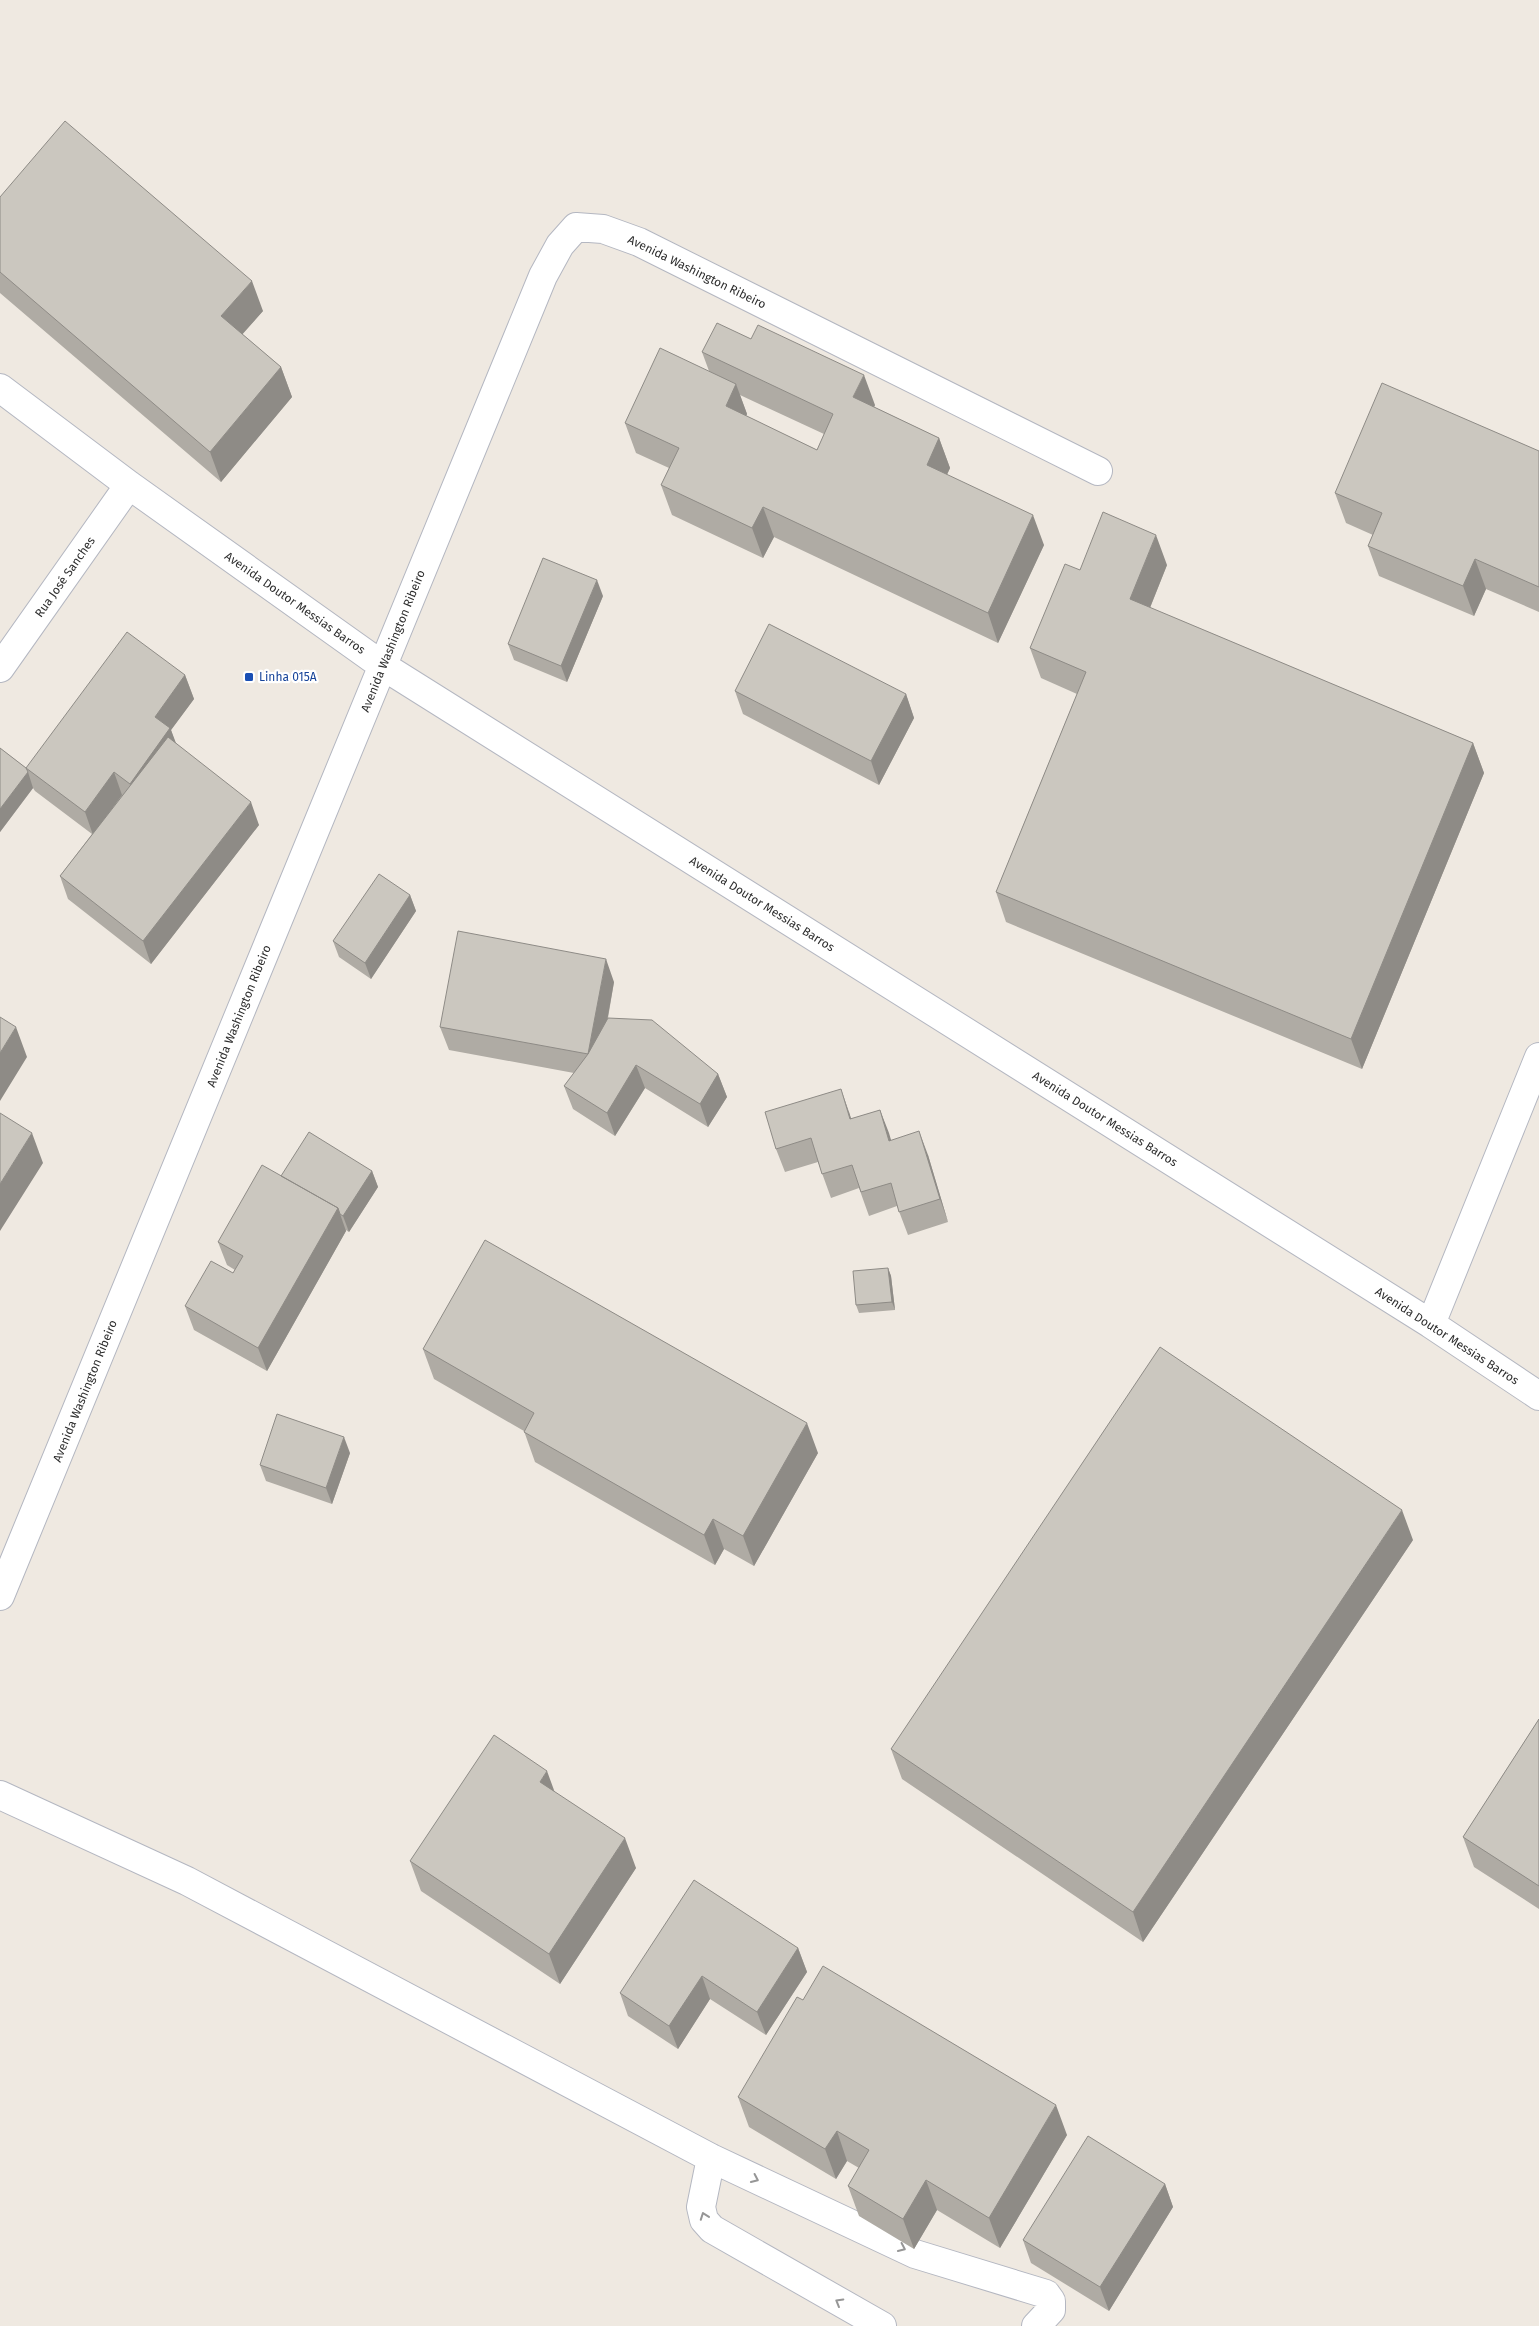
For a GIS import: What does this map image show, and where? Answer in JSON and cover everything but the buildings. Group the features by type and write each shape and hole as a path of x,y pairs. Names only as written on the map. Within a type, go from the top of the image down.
{"street":[{"name":"Avenida Washington Ribeiro","path":"0,1596 543,276 560,245 576,227 603,229 639,242 1098,471"},
{"name":"Avenida Doutor Messias Barros","path":"0,388 129,485 383,666 1431,1324 1539,1396"},
{"name":"Rua José Sanches","path":"0,668 129,485"},
{"path":"1431,1324 1539,1057"},
{"path":"0,1795 187,1881 711,2158 915,2254 1046,2294 1050,2301 1051,2310 1036,2326"},
{"path":"711,2158 701,2207 704,2220 712,2229 882,2326"}],"place":[{"name":"Linha 015A","path":"249,677"}]}
